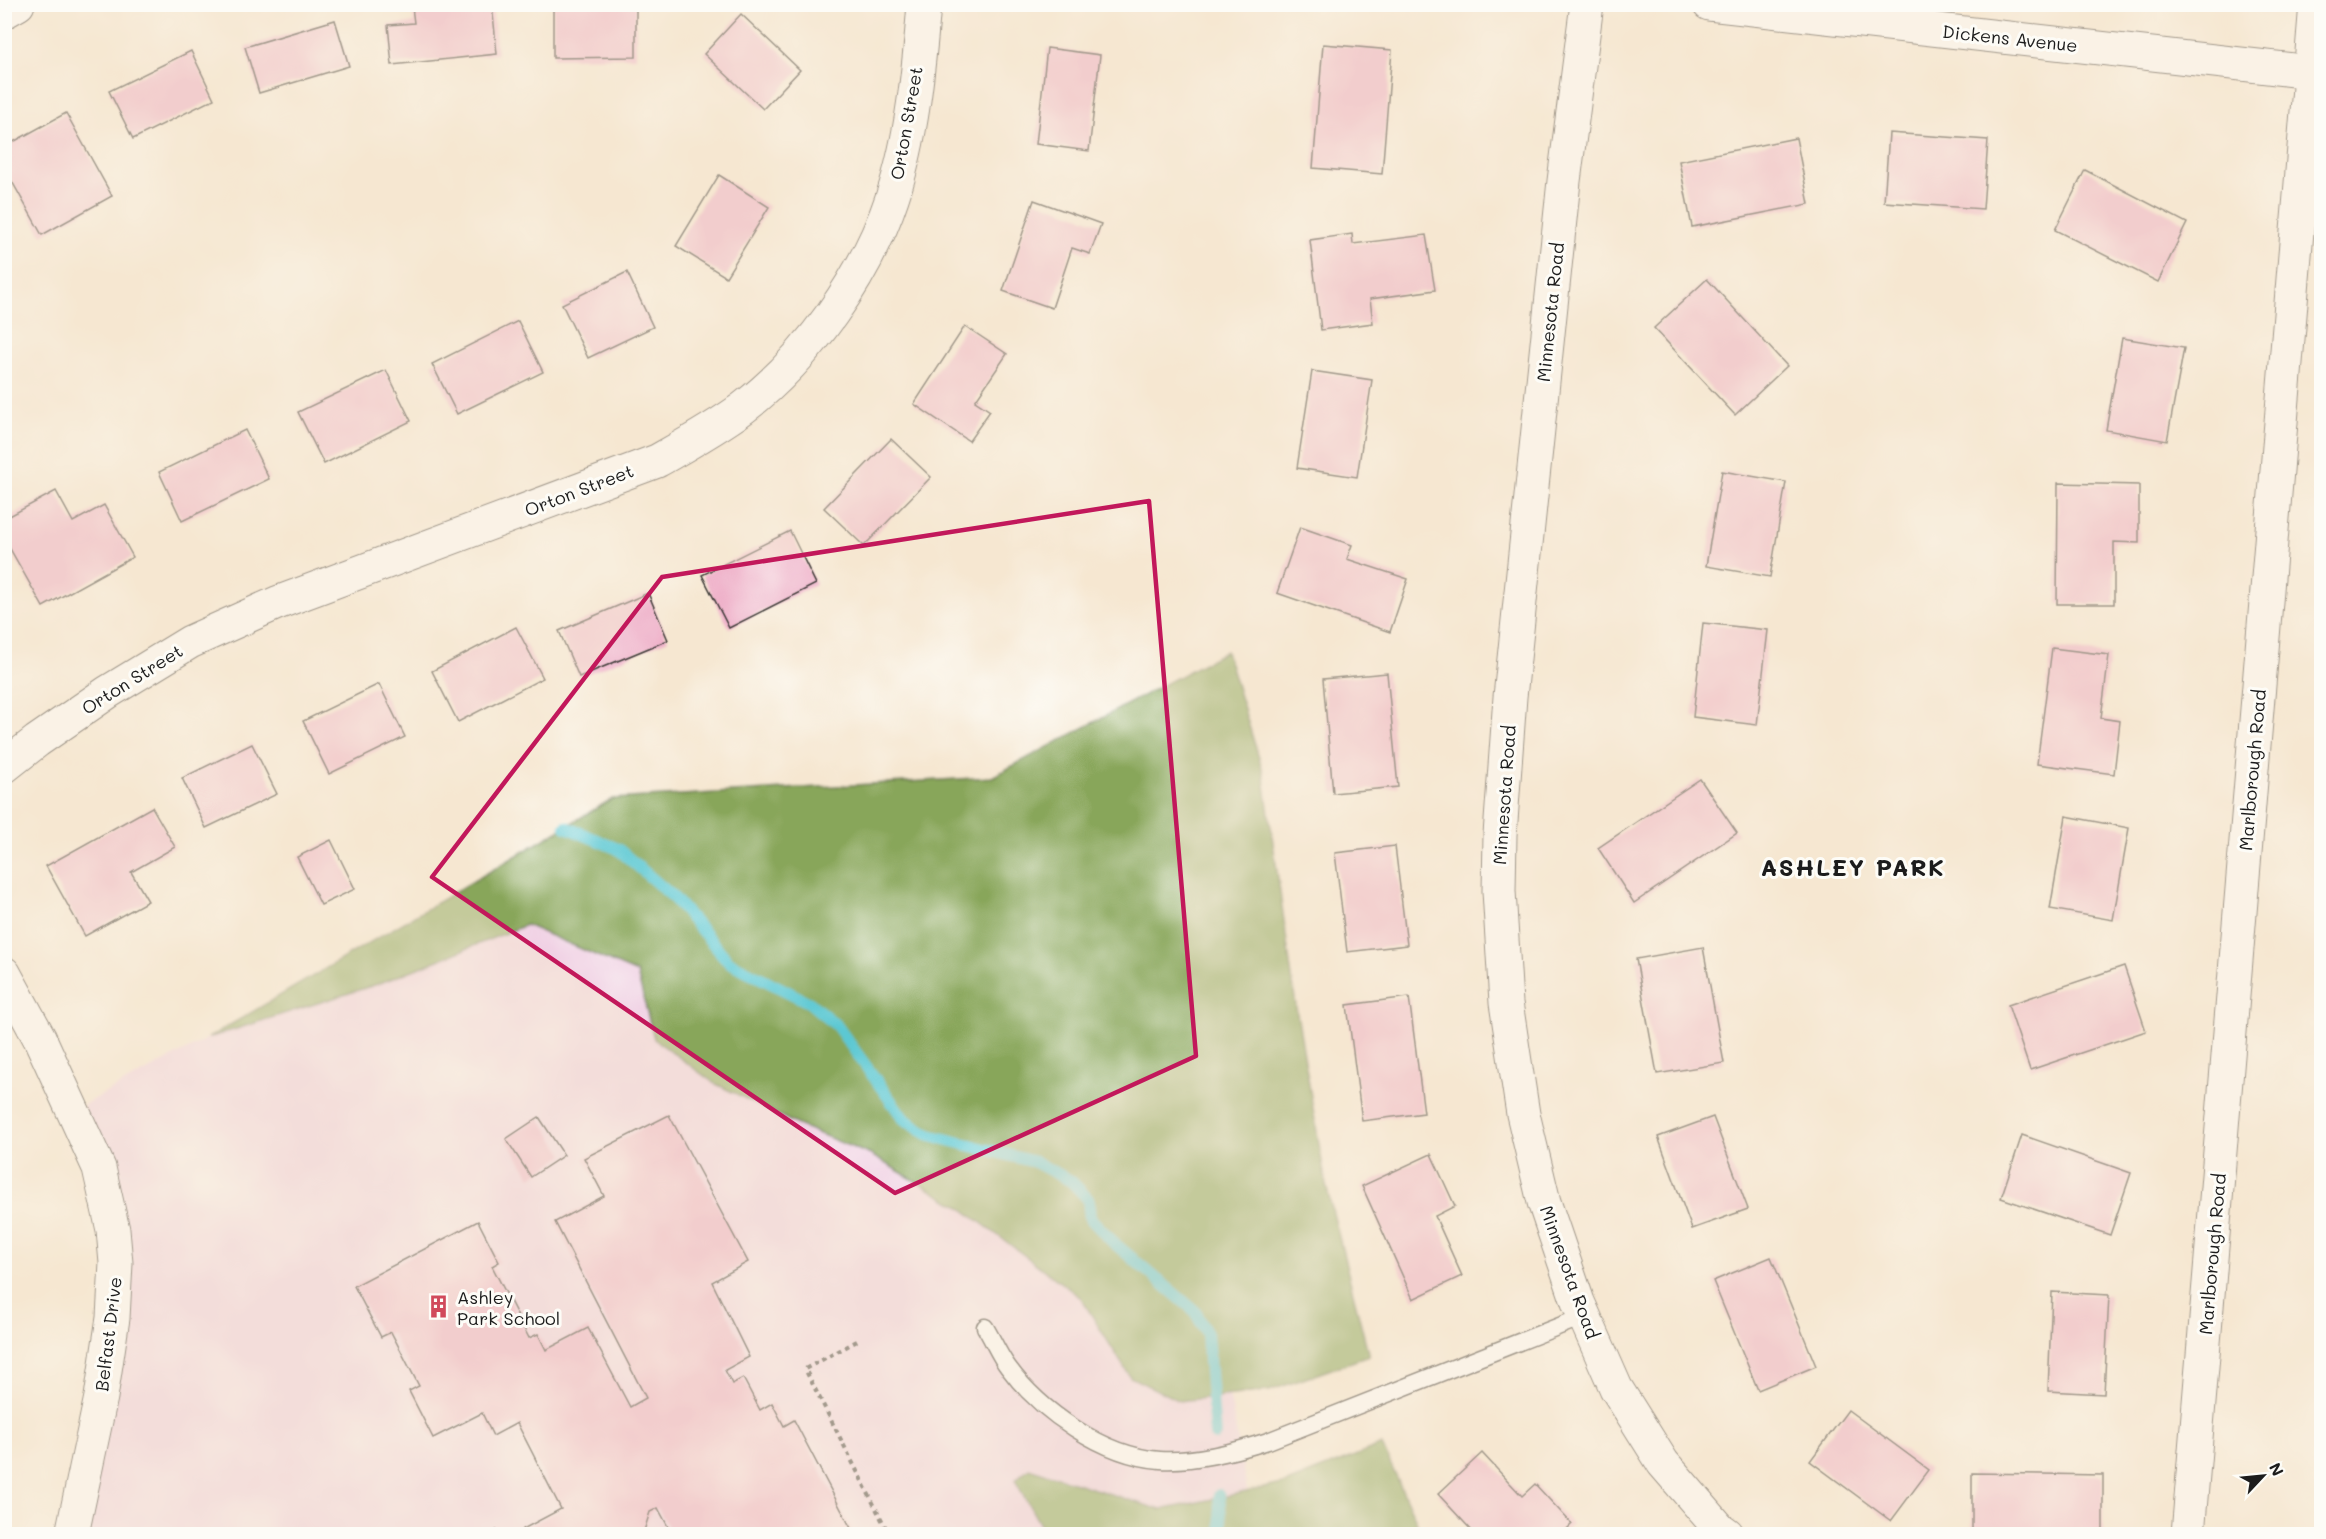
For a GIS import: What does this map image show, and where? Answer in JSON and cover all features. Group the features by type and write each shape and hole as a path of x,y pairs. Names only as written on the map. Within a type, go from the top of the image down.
{"street":[{"path":"4,12 18,4"},
{"name":"Orton Street","path":"4,768 37,741 108,692 190,642 277,603 657,460 713,429 745,406 789,366 836,308 864,263 892,198 908,130 924,4"},
{"name":"Minnesota Road","path":"1587,4 1563,192 1510,697 1500,835 1499,891 1506,1003 1523,1114 1544,1202 1585,1316 1616,1389 1663,1463 1727,1534"},
{"name":"Dickens Avenue","path":"1710,4 2311,72"},
{"name":"Marlborough Road","path":"2188,1534 2316,4"},
{"name":"Belfast Drive","path":"4,973 40,1039 99,1168 113,1230 116,1263 113,1318 101,1397 72,1534"}],"lane":[{"path":"985,1327 1007,1366 1030,1392 1061,1418 1112,1448 1160,1460 1232,1452 1268,1441 1585,1316"}],"path":[{"path":"857,1341 805,1369 889,1534"}],"highlighted area":[{"path":"1149,501 1196,1056 895,1193 432,877 662,577"}],"shaded area":[{"path":"616,820 1137,986 1232,1408 1255,1534 81,1534 123,1339 83,1105"}],"green space":[{"path":"1226,651 1263,771 1297,1013 1326,1185 1369,1356 1269,1391 1179,1401 1130,1377 1081,1298 960,1207 871,1155 798,1125 714,1083 654,1039 637,973 526,925 378,984 208,1038 612,799 992,777"},
{"path":"1382,1445 1422,1534 1045,1534 1015,1480 1029,1468 1161,1510 1287,1483"}],"building":[{"path":"433,4 492,4 497,54 392,65 388,25 414,23 412,7"},
{"path":"553,4 636,4 636,57 553,58"},
{"path":"741,14 800,70 763,109 704,54"},
{"path":"335,20 349,66 259,93 245,47"},
{"path":"1323,44 1392,50 1382,174 1313,168"},
{"path":"1047,48 1100,55 1089,151 1036,144"},
{"path":"191,51 214,99 133,139 109,91"},
{"path":"66,113 112,196 42,235 4,167 4,147"},
{"path":"1889,133 1988,140 1983,209 1884,202"},
{"path":"1796,138 1809,204 1692,227 1679,161"},
{"path":"2085,170 2187,223 2158,282 2055,230"},
{"path":"719,175 769,207 726,277 676,246"},
{"path":"1034,200 1101,224 1090,254 1072,248 1052,308 1003,291"},
{"path":"1352,234 1353,244 1426,235 1435,290 1370,299 1373,323 1321,330 1310,240"},
{"path":"627,272 653,327 588,358 562,304"},
{"path":"1707,279 1787,366 1735,415 1654,328"},
{"path":"518,321 543,372 457,414 432,364"},
{"path":"965,326 1007,354 975,401 990,411 969,441 914,404"},
{"path":"2122,338 2184,348 2167,441 2106,430"},
{"path":"386,370 411,421 324,464 298,412"},
{"path":"1312,371 1372,380 1357,477 1297,468"},
{"path":"245,430 269,479 182,521 159,472"},
{"path":"891,439 931,477 864,546 824,508"},
{"path":"1722,471 1786,482 1770,577 1706,566"},
{"path":"2058,483 2139,485 2139,543 2114,542 2114,604 2057,604"},
{"path":"56,491 73,522 104,505 133,557 43,607 4,538 4,519"},
{"path":"1300,527 1352,545 1347,559 1408,579 1390,632 1277,593"},
{"path":"790,531 816,584 729,628 702,575"},
{"path":"648,593 668,640 579,677 559,631"},
{"path":"1703,623 1768,630 1757,725 1693,717"},
{"path":"516,627 543,678 458,722 432,671"},
{"path":"2052,648 2109,655 2101,718 2120,721 2114,774 2037,764"},
{"path":"1387,673 1398,787 1333,793 1323,679"},
{"path":"379,684 405,737 329,774 303,721"},
{"path":"252,744 277,794 206,828 182,778"},
{"path":"1700,779 1737,833 1634,903 1598,848"},
{"path":"152,807 175,847 131,872 148,901 85,936 46,866"},
{"path":"2066,816 2129,828 2113,920 2050,909"},
{"path":"331,840 355,889 321,905 297,857"},
{"path":"1395,846 1407,945 1347,952 1335,853"},
{"path":"1703,947 1724,1063 1657,1074 1636,959"},
{"path":"2124,966 2146,1031 2030,1070 2008,1005"},
{"path":"1409,997 1424,1113 1362,1121 1347,1005"},
{"name":"Ashley Park School","path":"669,1115 748,1262 712,1282 749,1357 725,1370 732,1384 743,1378 760,1410 772,1403 784,1426 794,1420 854,1534 672,1534 658,1508 650,1512 643,1534 521,1534 523,1529 561,1509 517,1423 493,1436 482,1413 433,1438 409,1391 419,1386 391,1332 381,1337 354,1286 478,1221 499,1262 492,1266 529,1338 538,1334 546,1350 588,1328 630,1407 646,1398 555,1222 604,1196 584,1158"},
{"path":"539,1117 564,1155 531,1177 506,1139"},
{"path":"1713,1117 1748,1209 1692,1229 1658,1137"},
{"path":"2022,1135 2131,1173 2110,1235 2001,1198"},
{"path":"1431,1154 1455,1206 1435,1216 1462,1276 1413,1299 1362,1186"},
{"path":"1771,1257 1816,1366 1758,1390 1713,1281"},
{"path":"2052,1292 2109,1295 2104,1394 2048,1391"},
{"path":"1848,1410 1929,1470 1891,1521 1810,1461"},
{"path":"1482,1453 1522,1496 1535,1484 1572,1524 1562,1534 1475,1534 1438,1494"},
{"path":"1972,1473 2103,1475 2103,1534 1972,1534"}],"waterway":[{"path":"566,827 618,849 672,896 729,962 810,1003 837,1026 904,1119 929,1135 1035,1162 1071,1181 1088,1199 1090,1218 1114,1243 1195,1311 1207,1334 1215,1435"},
{"path":"1219,1495 1222,1534"}],"place":[{"name":"Ashley Park School","path":"439,1307"}],"district":[{"name":"ASHLEY PARK","path":"1853,866"}]}
